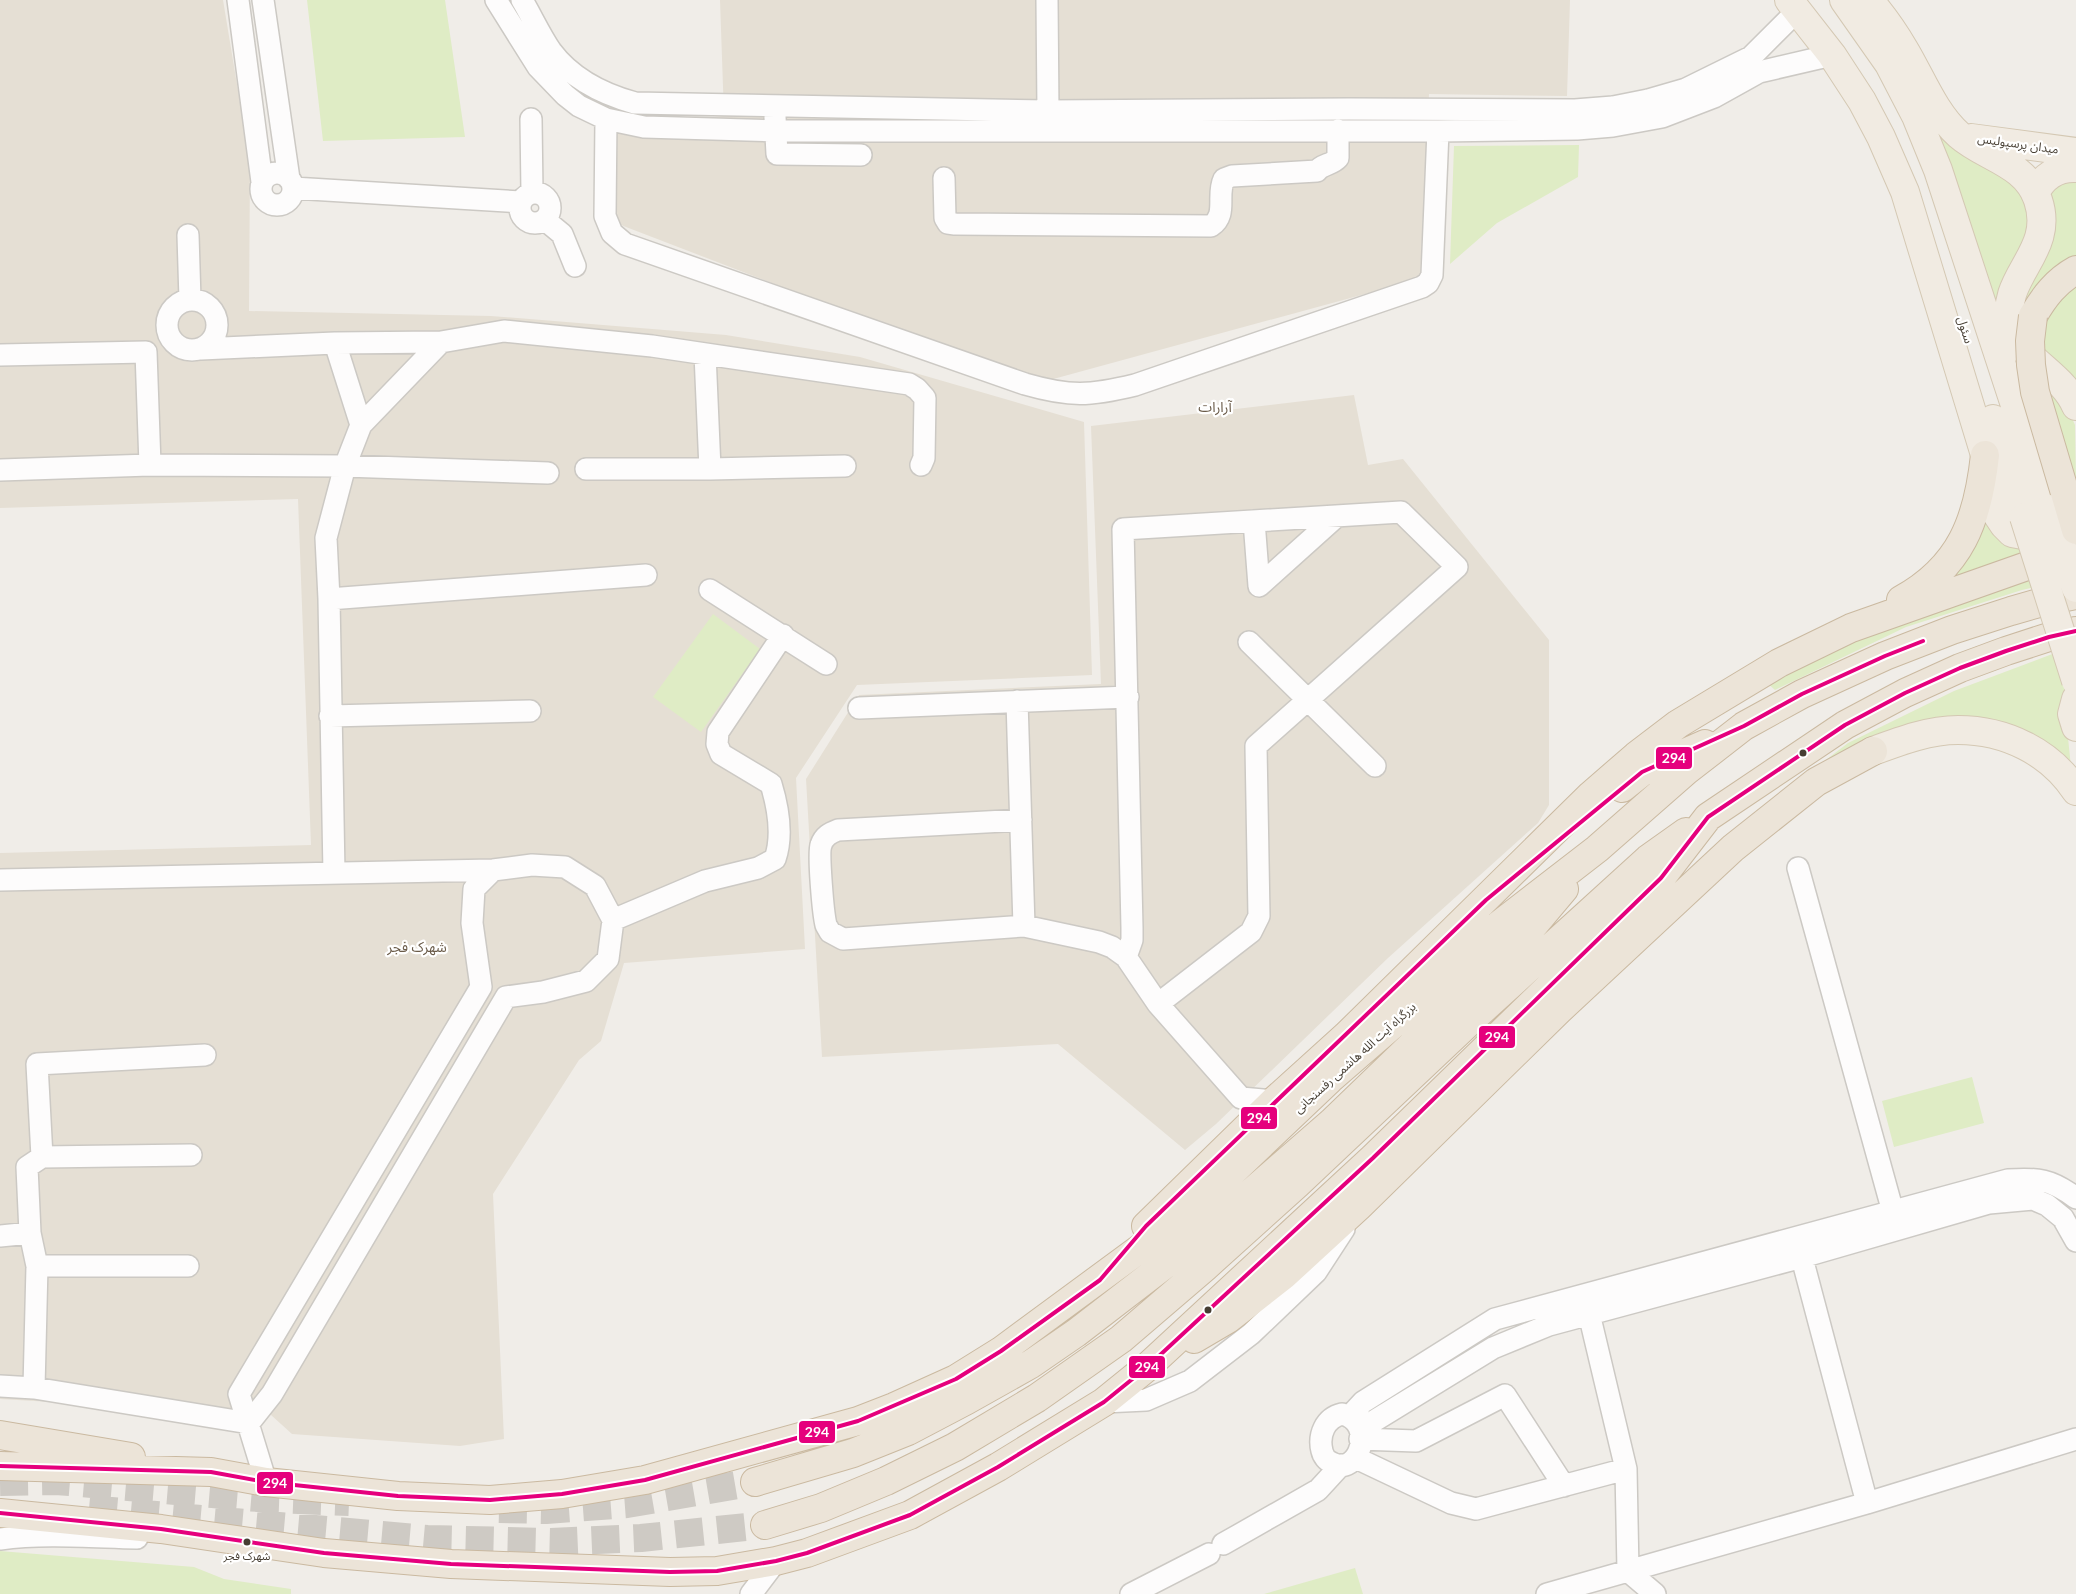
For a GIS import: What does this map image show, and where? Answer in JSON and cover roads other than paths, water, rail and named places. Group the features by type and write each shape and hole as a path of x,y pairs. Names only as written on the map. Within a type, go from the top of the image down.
{"highway":[{"path":"2076,270 2065,276 2045,296 2033,316 2030,357 2035,392 2076,530"},
{"path":"1100,1280 1146,1226 1274,1102 1353,1030 1591,795 1636,756 1678,724 1779,663 1851,628 1918,590 1950,559 1966,535 1976,511 1985,455"},
{"path":"1851,628 2037,564 2076,548"},
{"name":"بزرگراه آیت الله هاشمی رفسنجانی","path":"0,1466 211,1472 266,1482 398,1496 490,1500 562,1494 645,1480 858,1421 894,1407 956,1379 1001,1352 1190,1211 1330,1079 1405,1014 1491,931 1597,849 1686,771 1744,726 1802,694 1893,653 1952,630 2011,611 2046,601 2076,596"},
{"path":"765,1525 821,1508 886,1481 955,1446 1037,1398 1121,1339 1297,1184 1648,858 1708,817 1845,726 1905,693 1960,668 2006,651 2050,637 2076,632"},
{"path":"1486,900 1642,772 1744,726"},
{"path":"1146,1368 1228,1319 1284,1275 1358,1207 1559,1010 1733,848 1816,782 1873,751"},
{"path":"0,1513 161,1529 324,1554 451,1564 670,1572 717,1571 776,1562 807,1553 910,1514 998,1466 1104,1402 1146,1368 1373,1158 1654,885 1708,817"},
{"name":"بزرگراه آیت الله هاشمی رفسنجانی","path":"755,1482 853,1453 908,1431 1031,1364 1120,1300 1230,1212 1386,1070 1522,939 1597,849"},
{"path":"0,1436 92,1449 211,1472"}],"main road":[{"name":"سئول","path":"1844,0 1889,64 1916,116 1938,170 2036,513 2076,681"},
{"path":"1869,0 1903,48 1942,116 1960,136 2017,170 2030,183 2038,201 2042,228 2039,243 2012,293 2009,311 2011,325 2016,338 2025,350 2058,380 2072,397 2076,406"},
{"name":"سئول","path":"1798,4 1841,40 1887,109 1918,178 2036,513 2076,588"},
{"path":"1798,4 1862,101 1881,137 1905,192 1985,455 1996,513 2012,533 2028,536 2041,533 2066,520 2076,509"},
{"name":"میدان پرسپولیس","path":"1960,136 2076,152"},
{"path":"2035,193 2044,180 2055,172 2066,167 2076,168"},
{"path":"2076,699 2072,714 2076,727"},
{"path":"1873,751 1900,741 1934,732 1958,730 1984,732 2035,750 2052,762 2076,791"}],"street":[{"path":"238,0 262,182 274,173 285,175 291,183 527,198 542,194 549,202 550,211 544,220 562,234 576,266"},
{"path":"263,0 291,183"},
{"path":"496,0 528,54 548,78 579,106 606,119 644,128 777,131 1344,130 1438,132 1577,129 1641,121 1692,107 1759,72 1832,56"},
{"path":"522,0 551,51 575,76 596,89 616,98 635,103 1048,111 1575,110 1613,107 1648,100 1686,89 1751,57 1798,4"},
{"path":"1047,0 1048,111"},
{"path":"775,106 777,154 797,156 861,154"},
{"path":"944,178 945,218 948,223 1211,226 1218,221 1221,214 1221,186 1224,179 1232,176 1314,172 1335,162 1338,158 1350,109"},
{"path":"527,198 531,119"},
{"path":"606,119 605,216 612,233 625,244 1017,381 1049,391 1079,395 1102,393 1135,385 1428,283 1432,275 1438,132"},
{"path":"188,235 190,300"},
{"path":"190,300 198,300 211,308 218,323 214,338 192,349 176,345 170,338 167,322 175,307 190,300"},
{"path":"0,355 146,352 335,343 441,342 504,331 652,346 909,384 917,389 925,398 924,458 920,465"},
{"path":"334,873 329,599 326,538 345,466 361,425 441,342"},
{"path":"335,343 361,425"},
{"path":"146,352 150,465"},
{"path":"705,354 710,469"},
{"path":"0,470 150,465 345,466 548,473"},
{"path":"586,469 845,466"},
{"path":"1126,957 1132,940 1132,928 1123,529 1401,512 1458,567 1256,746 1259,916 1251,932 1158,1004"},
{"path":"1254,521 1259,586 1337,516"},
{"path":"329,599 646,575"},
{"path":"710,590 826,664"},
{"path":"613,920 705,881 758,868 775,859 779,846 776,804 771,784 721,754 717,744 718,732 783,635"},
{"path":"1249,642 1375,766"},
{"path":"859,708 1128,697"},
{"path":"1017,701 1024,926"},
{"path":"330,716 530,711"},
{"path":"1021,820 838,830 825,837 820,850 824,919 830,932 843,939 1024,926 1100,942 1112,947 1126,957 1158,1004 1241,1098 1241,1120 1228,1148"},
{"path":"0,880 493,870 532,865 565,867 595,886 613,920 608,959 586,981 543,992 506,997 272,1394 250,1423"},
{"path":"1798,868 1893,1212"},
{"path":"266,1482 250,1423 239,1394 481,986 472,923 474,889 493,870"},
{"path":"42,1158 37,1064 206,1055"},
{"path":"1241,1098 1274,1102"},
{"path":"34,1388 36,1266 30,1232 27,1166 42,1158 191,1155"},
{"path":"1799,1247 1893,1212 2008,1180 2036,1178 2060,1186 2076,1198"},
{"path":"1131,1594 1216,1549 1318,1490 1354,1441 1363,1402 1495,1319 1587,1305 1799,1247 1989,1203 2033,1200 2047,1204 2063,1218 2076,1242"},
{"path":"1104,1402 1146,1400 1190,1381 1252,1334 1316,1272 1358,1207"},
{"path":"0,1236 30,1232"},
{"path":"1799,1247 1867,1503"},
{"path":"36,1266 188,1266"},
{"path":"1587,1305 1626,1468 1628,1571 1655,1594"},
{"path":"0,1386 34,1388 250,1423"},
{"path":"1354,1441 1416,1441 1505,1395 1564,1486"},
{"path":"1546,1594 1867,1503 2076,1439"},
{"path":"1354,1441 1451,1503 1476,1508 1626,1468"},
{"path":"0,1539 21,1536 54,1536 226,1540"},
{"path":"751,1594 776,1562"}],"tunnel":[{"path":"0,1482 56,1481 270,1499 349,1502"},
{"path":"499,1509 546,1510 627,1504 755,1482"},
{"path":"89,1509 427,1539 551,1542 641,1538 765,1525"}],"place":[{"name":"شهرک فجر","path":"247,1542"}],"district":[{"name":"آرارات","path":"1215,407"},
{"name":"شهرک فجر","path":"417,947"}]}
